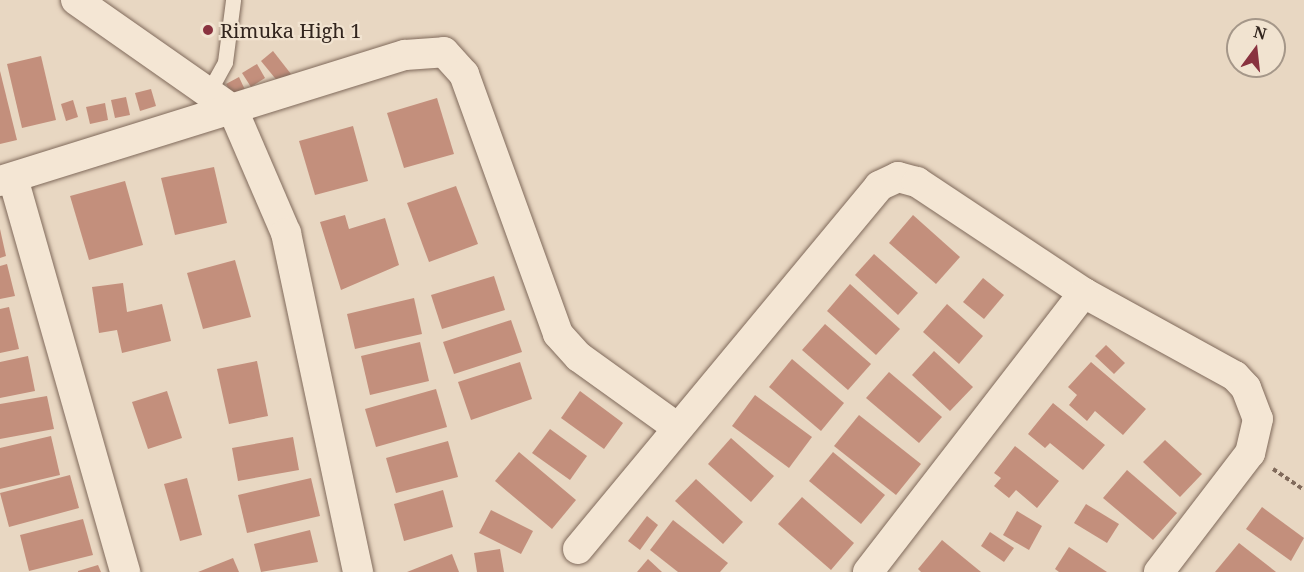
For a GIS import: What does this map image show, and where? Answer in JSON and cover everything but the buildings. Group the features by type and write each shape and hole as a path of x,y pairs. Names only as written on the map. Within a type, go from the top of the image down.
{"street":[{"path":"76,0 233,110 286,233 358,572"},
{"path":"125,572 6,180 425,50 444,52 458,62 558,334 579,357 675,426"},
{"path":"578,549 675,426 888,180 917,182 1084,293 1235,376 1255,402 1258,435 1250,453 1159,572"},
{"path":"868,572 1084,293"}],"lane":[{"path":"208,93 225,62 233,0"}],"path":[{"path":"1250,453 1304,490"}],"place":[{"name":"Rimuka High 1","path":"208,30"}]}
